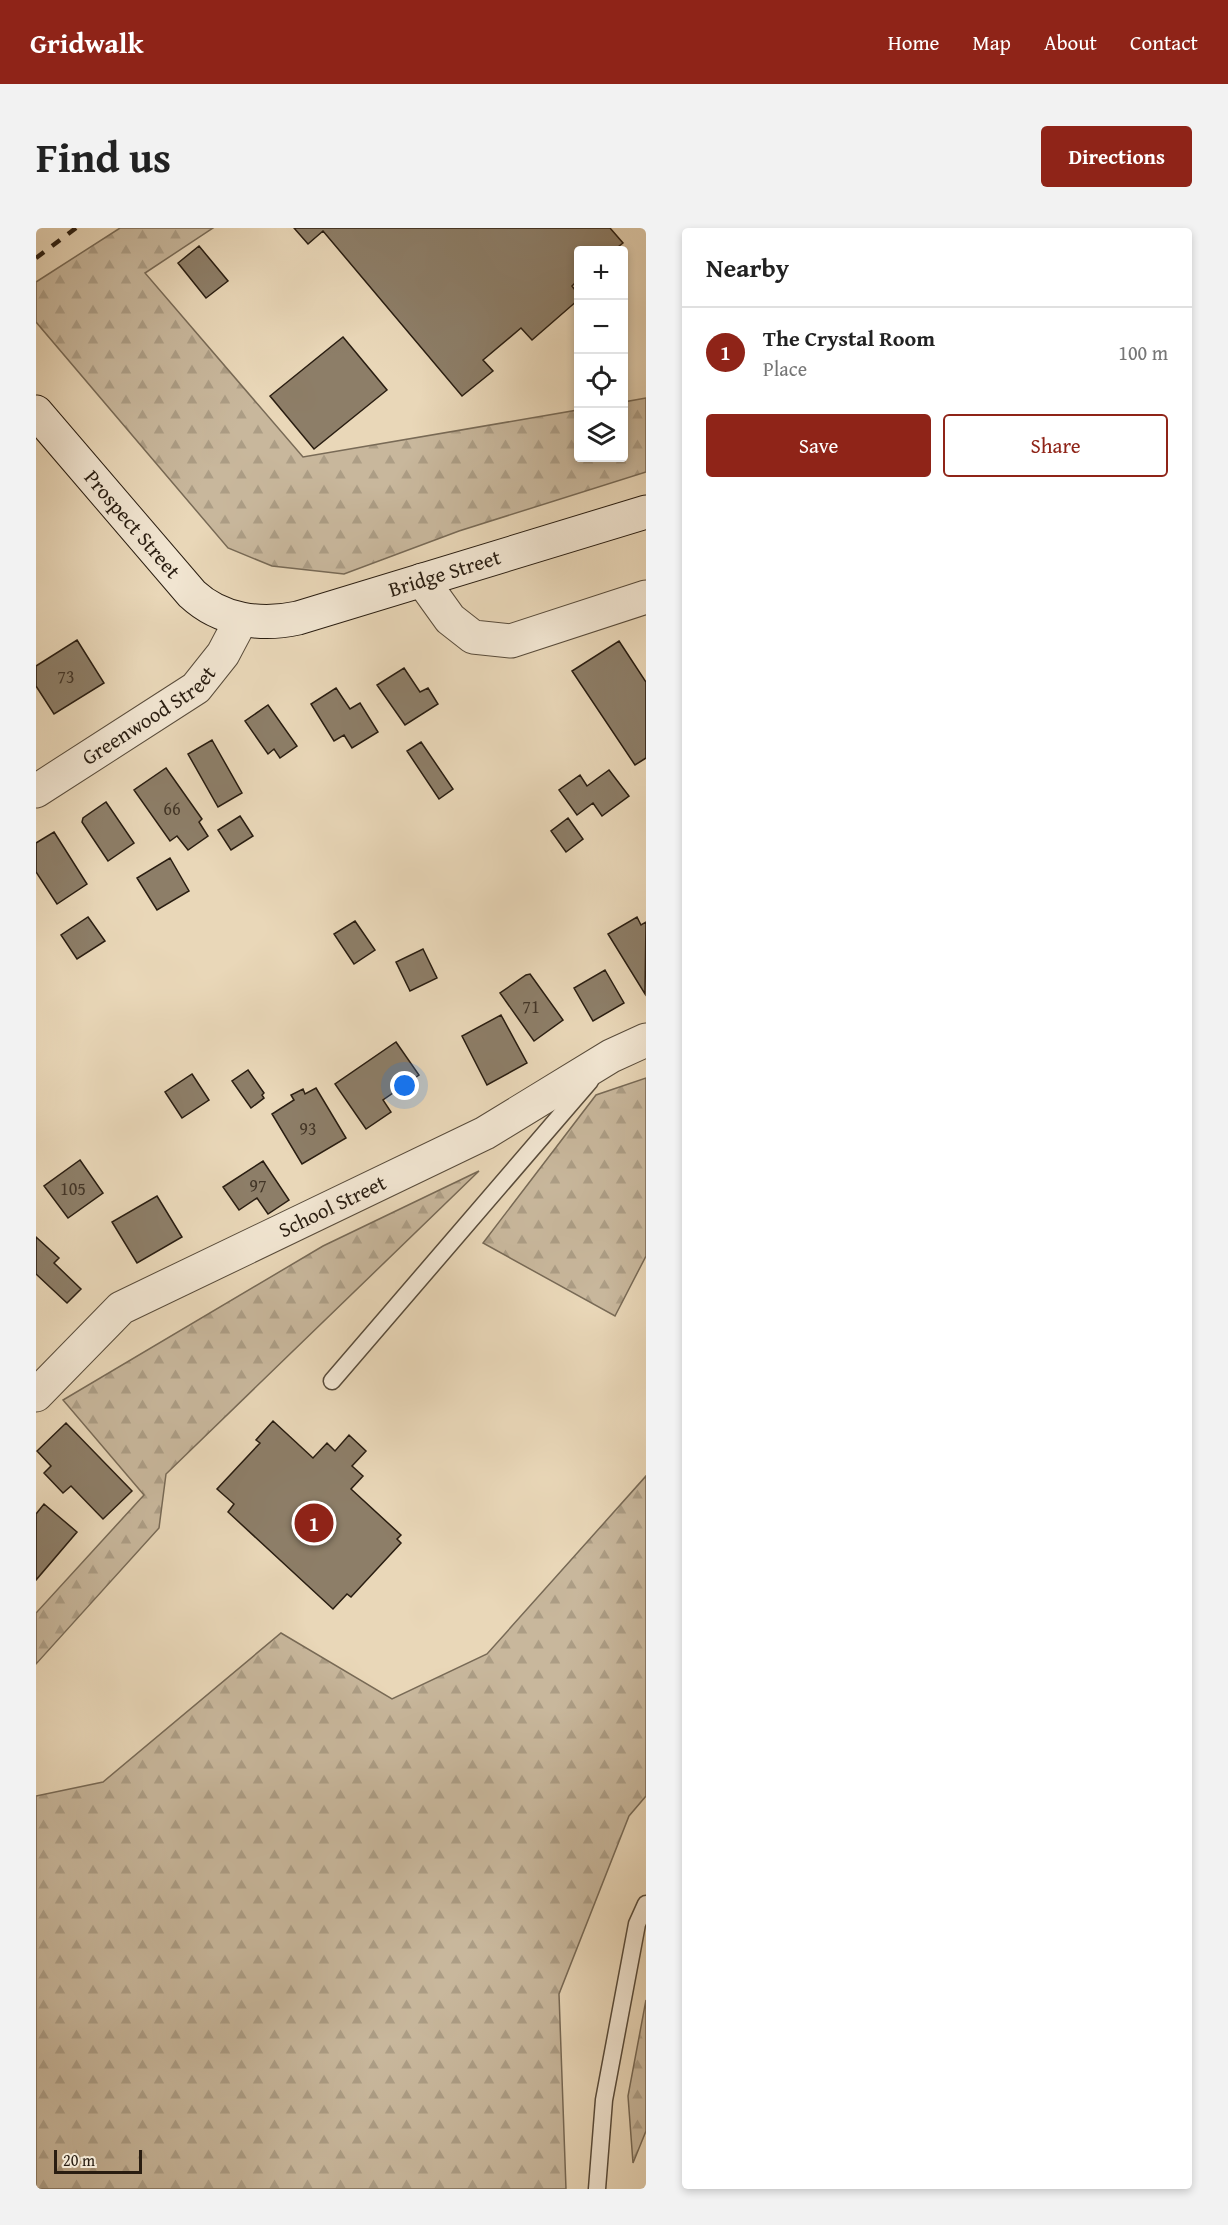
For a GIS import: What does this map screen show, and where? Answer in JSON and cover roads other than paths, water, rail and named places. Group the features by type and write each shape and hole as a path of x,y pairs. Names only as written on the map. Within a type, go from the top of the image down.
{"street":[{"name":"Prospect Street","path":"45,422 192,594 211,609 241,620"},
{"name":"Bridge Street","path":"241,620 260,622 289,620 646,512"},
{"path":"422,580 450,619 473,637 511,641 646,597"},
{"name":"Greenwood Street","path":"36,791 195,688 219,659 241,620"},
{"name":"School Street","path":"36,1395 121,1308 485,1133 611,1056 646,1040"}],"lane":[{"path":"332,1380 611,1056"},
{"path":"597,2189 604,2100 637,1924 646,1904"}],"railway":[{"path":"36,258 76,228"}],"place":[{"name":"The Crystal Room","path":"314,1523"}]}
